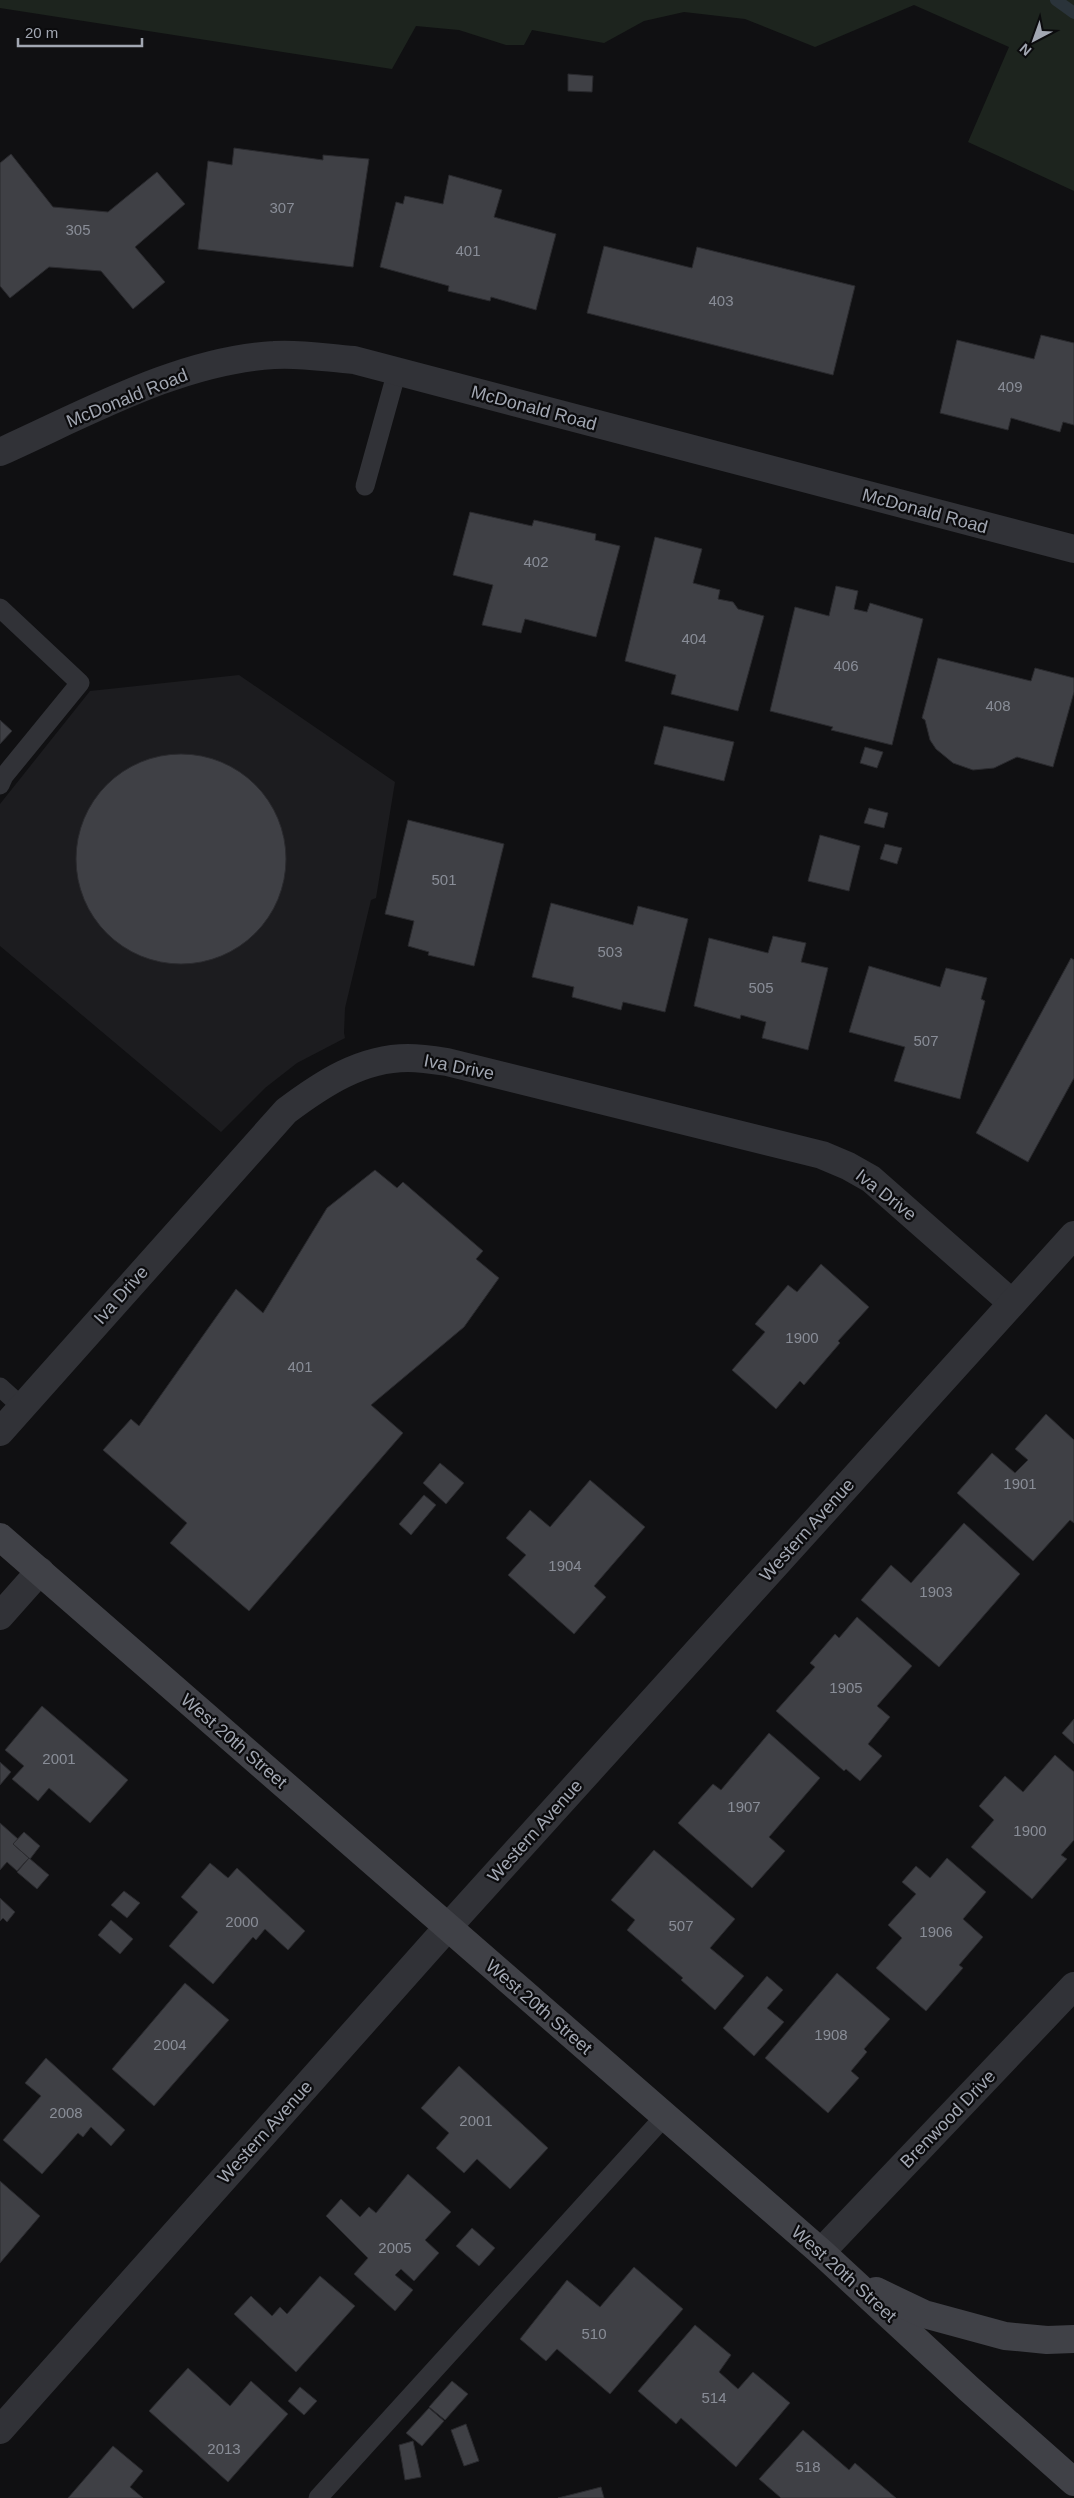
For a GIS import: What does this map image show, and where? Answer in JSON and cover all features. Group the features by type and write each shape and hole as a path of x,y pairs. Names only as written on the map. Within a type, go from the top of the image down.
{"main road":[{"name":"West 20th Street","path":"0,1537 664,2117 822,2252 968,2388 1074,2483"},
{"path":"853,2280 924,2314 1005,2336 1047,2340 1074,2339"},
{"path":"1061,2498 1074,2483"}],"street":[{"name":"McDonald Road","path":"0,452 145,387 234,360 274,355 354,360 1074,550"},
{"name":"Iva Drive","path":"0,1432 286,1111 312,1092 343,1074 384,1060 408,1058 447,1062 822,1155 848,1166 893,1197 1012,1304"},
{"name":"Western Avenue","path":"0,2430 448,1927 1074,1235"},
{"path":"0,1616 40,1571"},
{"name":"Brenwood Drive","path":"822,2252 1074,1986"}],"lane":[{"path":"365,486 397,371"},
{"path":"0,608 80,683 4,776 0,785"},
{"path":"0,1387 22,1407"},
{"path":"318,2498 664,2117"}],"shaded area":[{"path":"0,0 1074,0 1074,191 968,142 1009,47 914,5 815,47 745,19 684,12 644,21 604,43 532,30 524,45 506,45 459,30 416,26 392,69 0,8"},
{"path":"239,675 395,782 376,898 371,900 345,1008 345,1038 297,1063 265,1088 221,1132 0,946 0,804 90,691"}],"building":[{"path":"568,74 593,76 592,92 568,91"},
{"path":"234,148 323,160 323,155 369,159 353,267 198,249 208,161 232,165"},
{"path":"11,154 53,207 108,212 157,172 185,204 135,247 165,282 133,309 101,271 49,267 10,298 0,286 0,163"},
{"path":"449,175 502,190 494,217 556,234 536,310 491,297 490,301 448,291 449,286 380,267 396,202 403,204 405,196 443,204"},
{"path":"604,246 692,268 697,247 855,286 833,375 587,313"},
{"path":"1041,335 1074,343 1074,425 1063,422 1060,432 1011,418 1008,430 940,413 957,340 1034,359"},
{"path":"470,512 532,526 534,520 596,534 595,540 620,546 596,637 525,619 521,633 482,625 493,585 453,575"},
{"path":"655,537 702,549 693,583 720,590 718,599 733,602 738,609 764,616 738,711 671,694 676,675 625,661"},
{"path":"836,586 858,591 854,609 867,612 870,603 923,619 892,745 831,730 833,727 770,711 795,607 829,616"},
{"path":"938,658 1031,681 1035,668 1074,678 1074,692 1053,767 1017,757 994,768 973,770 953,763 936,749 930,740 925,720 922,718"},
{"path":"0,720 12,731 0,744"},
{"path":"664,726 734,742 724,781 654,764"},
{"path":"865,747 883,752 877,768 860,763"},
{"path":"181,754 201,756 230,766 248,778 262,792 278,819 284,839 286,859 284,879 274,908 262,926 248,940 221,956 201,962 181,964 161,962 132,952 114,940 100,926 84,899 78,879 76,859 78,839 88,810 100,792 114,778 141,762 161,756"},
{"path":"869,808 888,813 884,828 864,823"},
{"path":"408,820 504,844 474,966 428,955 429,952 408,946 414,921 385,914"},
{"path":"820,835 860,846 849,891 808,881"},
{"path":"885,844 902,848 897,864 880,859"},
{"path":"551,903 633,925 638,906 688,919 665,1012 623,1002 621,1010 572,997 574,987 532,977"},
{"path":"773,936 806,943 801,962 828,968 808,1050 762,1038 766,1022 741,1015 740,1019 694,1006 709,938 768,953"},
{"path":"1071,958 1074,960 1074,1078 1028,1162 976,1133"},
{"path":"869,966 940,987 946,968 987,978 981,999 985,1001 960,1099 894,1081 905,1047 849,1032"},
{"path":"375,1170 397,1188 403,1182 483,1251 476,1259 499,1278 464,1327 371,1405 403,1433 249,1611 170,1543 187,1523 103,1450 131,1419 139,1426 236,1289 263,1313 327,1208"},
{"path":"821,1264 869,1307 838,1341 840,1343 804,1385 800,1381 776,1409 732,1370 765,1332 755,1324 788,1285 797,1292"},
{"path":"1046,1414 1074,1440 1074,1523 1070,1520 1033,1561 957,1493 992,1453 1015,1473 1028,1460 1015,1449"},
{"path":"440,1463 464,1483 446,1504 423,1483"},
{"path":"590,1480 645,1527 594,1586 606,1597 574,1634 508,1575 526,1555 506,1538 530,1510 550,1527"},
{"path":"424,1495 436,1505 411,1535 399,1524"},
{"path":"964,1523 1020,1574 939,1667 861,1600 891,1565 911,1583"},
{"path":"857,1617 912,1666 877,1706 890,1717 868,1744 882,1756 860,1781 846,1769 844,1771 776,1711 815,1667 810,1663 835,1634 839,1638"},
{"path":"42,1706 128,1780 90,1823 49,1788 38,1801 12,1779 24,1766 5,1750"},
{"path":"1074,1719 1074,1744 1062,1733"},
{"path":"769,1733 820,1778 769,1837 785,1851 752,1888 678,1823 713,1784 721,1790"},
{"path":"1055,1755 1074,1772 1074,1840 1061,1855 1067,1859 1032,1899 971,1847 994,1820 979,1806 1005,1776 1023,1792"},
{"path":"0,1762 11,1772 0,1785"},
{"path":"0,1823 18,1839 13,1844 29,1858 17,1871 7,1862 0,1870"},
{"path":"24,1832 40,1846 30,1859 13,1844"},
{"path":"654,1850 735,1919 710,1948 744,1976 715,2010 681,1980 683,1978 627,1930 635,1920 611,1900"},
{"path":"29,1858 49,1875 37,1889 17,1872"},
{"path":"947,1858 986,1892 963,1919 983,1937 959,1965 963,1968 926,2011 876,1968 902,1938 888,1925 916,1894 902,1882 916,1866 930,1878"},
{"path":"210,1863 228,1878 237,1868 305,1931 288,1950 265,1929 256,1940 253,1937 213,1984 169,1946 198,1912 181,1897"},
{"path":"124,1891 140,1903 127,1918 111,1905"},
{"path":"0,1898 15,1912 7,1922 3,1918 0,1921"},
{"path":"111,1920 133,1939 120,1954 98,1935"},
{"path":"837,1973 890,2019 864,2049 867,2052 851,2071 859,2078 828,2113 765,2058"},
{"path":"767,1976 783,1990 767,2008 784,2022 754,2056 723,2028"},
{"path":"185,1983 229,2020 154,2106 112,2069"},
{"path":"46,2058 125,2130 111,2146 91,2127 83,2137 78,2133 42,2174 3,2140 41,2096 25,2083"},
{"path":"459,2066 548,2148 510,2189 477,2159 464,2173 436,2148 449,2133 421,2108"},
{"path":"408,2174 451,2212 425,2240 439,2253 414,2281 401,2269 395,2275 413,2290 395,2311 354,2274 368,2258 326,2216 341,2199 360,2217 369,2207 376,2213"},
{"path":"0,2181 40,2216 0,2263"},
{"path":"472,2228 495,2248 479,2266 456,2246"},
{"path":"634,2267 683,2309 610,2394 557,2349 546,2361 520,2339 567,2280 600,2307"},
{"path":"320,2276 355,2306 296,2372 234,2314 251,2296 272,2316 280,2307 287,2314"},
{"path":"695,2325 731,2355 719,2372 738,2389 753,2372 790,2403 736,2467 681,2418 676,2424 638,2391"},
{"path":"188,2368 230,2406 251,2381 288,2414 228,2482 149,2411"},
{"path":"452,2381 468,2394 445,2420 429,2407"},
{"path":"300,2387 317,2401 304,2415 288,2401"},
{"path":"429,2408 444,2421 422,2446 406,2433"},
{"path":"466,2424 479,2461 464,2466 451,2430"},
{"path":"803,2430 849,2470 855,2463 896,2498 781,2498 759,2479"},
{"path":"413,2441 421,2477 405,2480 399,2445"},
{"path":"113,2446 143,2471 130,2487 143,2498 68,2498"},
{"path":"601,2487 604,2498 558,2498"}],"waterway":[{"path":"1056,0 1074,13"}]}
